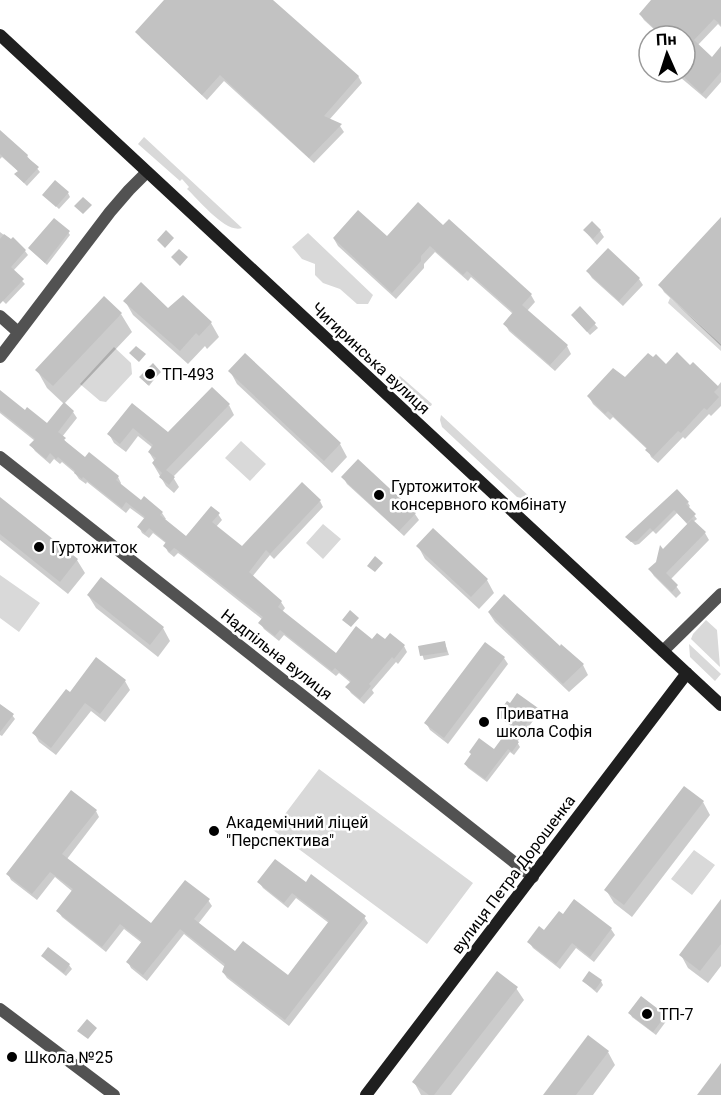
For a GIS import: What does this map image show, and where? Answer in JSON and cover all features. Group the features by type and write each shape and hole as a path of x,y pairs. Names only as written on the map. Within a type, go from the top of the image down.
{"main road":[{"name":"Чигиринська вулиця","path":"0,35 721,705"},
{"name":"вулиця Петра Дорошенка","path":"366,1095 687,673"}],"street":[{"path":"0,357 110,212 147,172"},
{"path":"0,316 18,332"},
{"name":"Надпільна вулиця","path":"0,457 533,877"},
{"path":"663,651 721,594"},
{"path":"0,1009 114,1095"}],"shaded area":[{"path":"144,137 242,228 228,226 213,215 187,189 189,187 182,179 180,181 138,144"},
{"path":"308,233 373,295 368,304 357,304 340,289 323,283 315,275 315,264 302,259 292,247"},
{"path":"670,298 721,344 721,351 668,303"},
{"path":"114,347 131,363 132,374 106,402 100,401 80,384"},
{"path":"400,376 432,404 431,406 421,406 394,381"},
{"path":"441,415 531,498 530,500 517,497 442,427"},
{"path":"241,441 266,464 250,481 225,458"},
{"path":"323,524 341,539 323,559 306,543"},
{"path":"0,575 40,603 19,632 0,618"},
{"path":"706,620 717,630 720,667 691,639"},
{"path":"689,644 721,674 715,681 690,657"},
{"path":"319,769 473,883 427,944 273,830"},
{"path":"694,850 715,865 692,895 671,879"}],"building":[{"path":"164,0 273,0 359,76 324,116 342,124 309,158 220,75 202,95 135,32"},
{"path":"651,0 721,0 721,25 714,19 697,37 697,24 650,24 639,14"},
{"path":"697,43 712,57 721,46 721,72 702,94 691,84 697,84"},
{"path":"0,130 39,167 24,183 14,174 18,171 0,154"},
{"path":"55,180 69,192 56,207 42,195"},
{"path":"83,197 92,205 83,214 74,206"},
{"path":"418,202 443,225 449,219 532,294 522,305 568,345 550,365 503,324 513,312 467,271 463,275 430,246 421,256 421,261 392,293 333,238 358,210 387,236"},
{"path":"721,217 721,344 658,285"},
{"path":"54,218 70,231 45,263 28,248"},
{"path":"592,221 601,230 593,239 583,230"},
{"path":"166,230 174,238 165,248 157,240"},
{"path":"4,234 11,239 13,237 26,250 11,267 24,279 0,304 0,239"},
{"path":"608,248 640,278 619,301 586,271"},
{"path":"179,249 188,257 180,266 171,257"},
{"path":"141,282 168,308 183,295 212,322 199,336 196,333 180,351 123,301"},
{"path":"104,296 122,313 53,386 35,370"},
{"path":"580,306 596,323 587,332 571,315"},
{"path":"136,346 146,354 139,362 129,353"},
{"path":"677,352 690,365 693,362 719,387 714,392 719,397 707,410 704,408 681,433 678,431 653,457 645,450 647,448 608,411 605,414 587,396 613,368 625,377 648,353 653,357 656,354 666,364"},
{"path":"245,353 341,443 324,461 228,371"},
{"name":"ТП-493","path":"153,363 161,372 148,385 139,377"},
{"path":"212,387 230,404 166,470 175,477 169,485 159,477 162,473 152,463 156,458 148,452 153,445 133,428 120,444 107,434 132,403 168,432"},
{"path":"0,390 25,410 27,407 47,423 64,402 74,411 58,432 66,438 64,440 85,457 89,452 119,476 116,480 141,500 144,496 163,512 160,515 186,536 211,506 220,513 212,522 242,546 302,482 321,500 270,554 266,550 249,572 282,601 278,607 336,653 356,626 372,639 377,633 385,639 390,633 405,645 369,684 371,686 360,699 345,687 351,681 335,668 332,671 280,630 275,636 258,623 263,617 176,549 170,552 163,546 166,542 149,528 145,533 137,527 145,517 126,502 122,508 83,477 82,479 74,473 75,471 58,457 56,459 50,453 46,459 29,445 35,439 0,411"},
{"name":"Гуртожиток консервного комбінату","path":"358,459 416,513 399,531 341,477"},
{"path":"677,489 689,502 686,504 696,514 687,523 674,510 653,531 650,528 637,541 631,542 625,537"},
{"name":"Гуртожиток","path":"0,497 78,559 60,582 0,534"},
{"path":"692,519 706,532 666,573 678,585 672,592 648,569 656,562 660,545 663,549"},
{"path":"433,528 488,579 471,597 416,546"},
{"path":"375,556 383,563 375,572 367,566"},
{"path":"101,577 164,627 150,645 87,595"},
{"path":"504,594 560,646 561,644 584,664 563,684 488,612"},
{"path":"350,610 359,618 351,627 342,620"},
{"path":"445,641 447,652 420,656 418,646"},
{"path":"485,642 505,657 444,738 424,723"},
{"path":"96,657 126,680 100,714 85,703 51,748 32,733 66,689 70,692"},
{"path":"517,693 538,708 515,739 519,742 512,752 508,749 485,779 464,764 479,738 494,749 511,726 497,715 507,701 510,703"},
{"path":"0,704 14,714 0,732"},
{"path":"684,786 704,801 624,905 604,890"},
{"path":"71,790 97,810 62,854 151,923 185,880 210,899 194,919 235,951 243,941 288,975 329,921 292,893 284,903 257,882 275,859 306,882 311,874 366,916 285,1020 222,972 225,964 180,929 143,975 126,962 142,941 120,924 102,947 56,911 73,889 50,872 32,894 6,874"},
{"path":"574,899 612,928 590,957 572,943 556,964 527,942 539,926 544,930 559,911 563,914"},
{"path":"721,899 721,944 700,971 679,955"},
{"path":"48,947 70,964 64,973 41,956"},
{"path":"497,971 518,987 434,1095 429,1095 412,1082"},
{"path":"589,971 602,980 595,990 582,981"},
{"name":"ТП-7","path":"641,996 666,1015 653,1032 628,1013"},
{"path":"87,1019 97,1028 88,1039 77,1031"},
{"path":"588,1035 609,1051 576,1095 543,1095"},
{"path":"721,1063 721,1095 697,1095"}],"place":[{"name":"ТП-493","path":"150,374"},
{"name":"Гуртожиток консервного комбінату","path":"379,495"},
{"name":"Гуртожиток","path":"39,547"},
{"name":"Приватна школа Софія","path":"484,722"},
{"name":"Академічний ліцей \"Перспектива\"","path":"214,831"},
{"name":"ТП-7","path":"647,1014"},
{"name":"Школа №25","path":"12,1057"}]}
